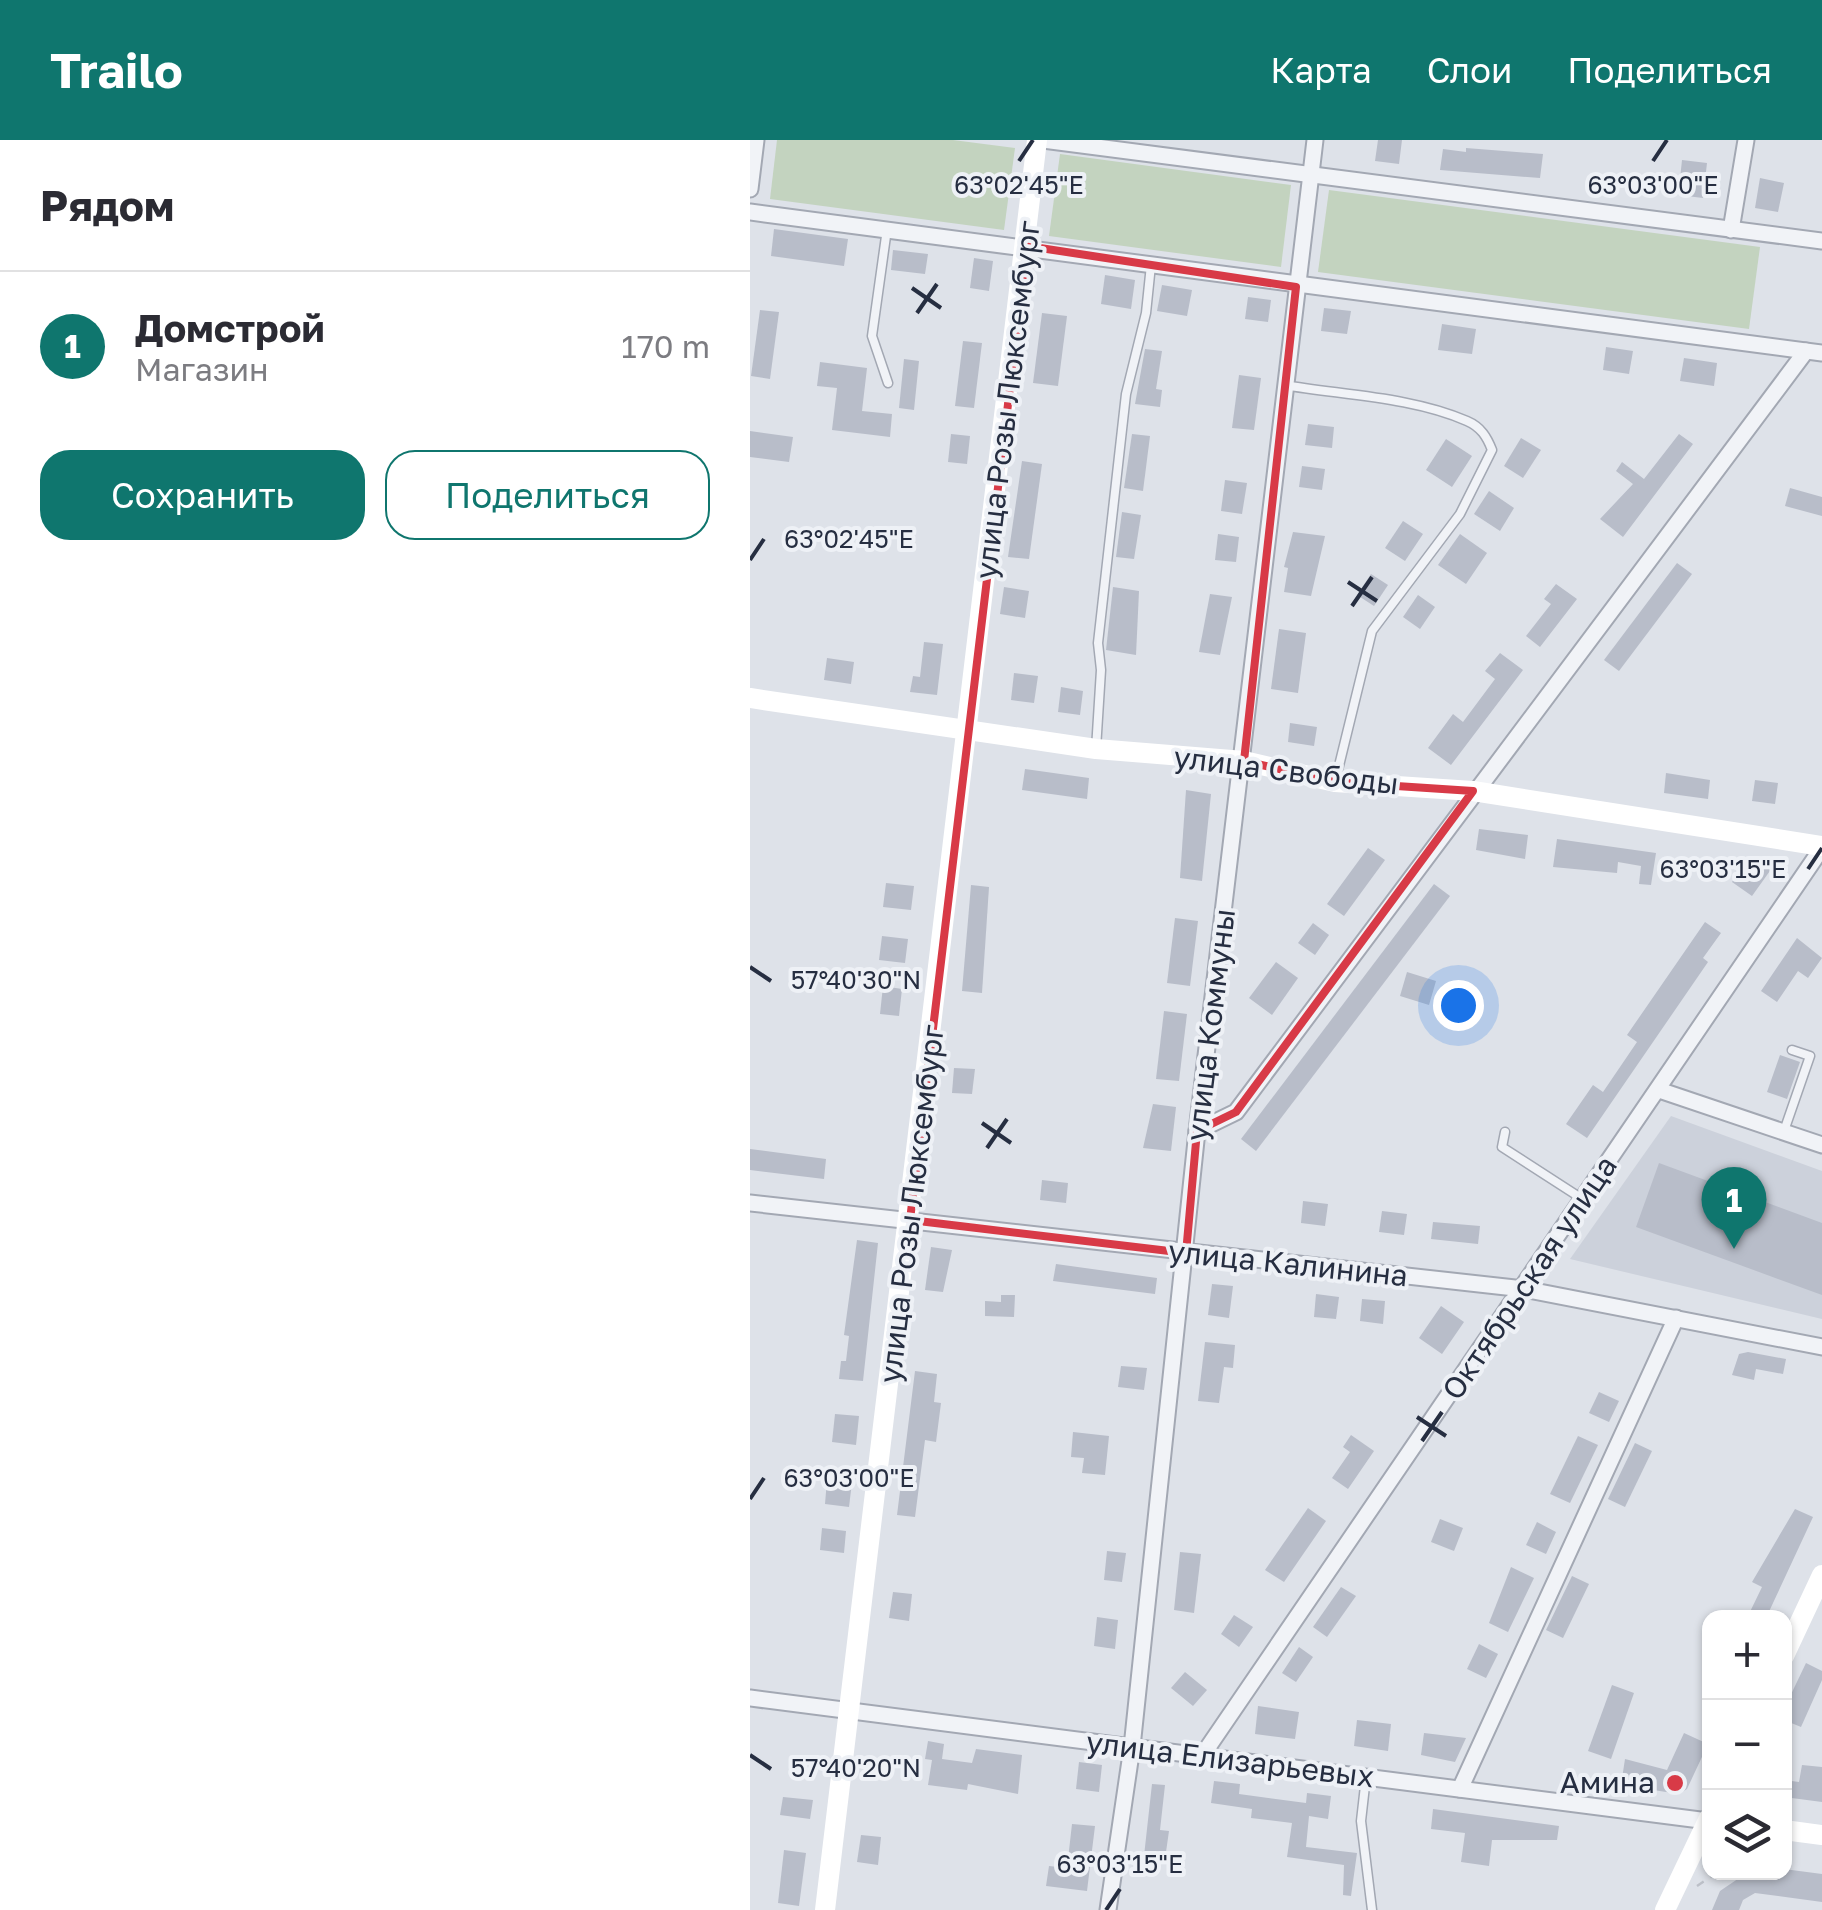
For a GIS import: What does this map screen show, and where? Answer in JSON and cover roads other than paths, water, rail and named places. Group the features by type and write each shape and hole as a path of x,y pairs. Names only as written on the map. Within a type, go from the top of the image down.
{"street":[{"path":"750,188 756,140"},
{"path":"1040,140 1822,241"},
{"name":"улица Розы Люксембург","path":"825,1910 1040,140"},
{"name":"улица Коммуны","path":"1108,1910 1132,1747 1198,1131 1316,140"},
{"path":"1731,230 1746,140"},
{"path":"750,212 1027,246 1296,287 1814,352"},
{"path":"1198,1131 1236,1112 1473,791 1814,352"},
{"name":"улица Свободы","path":"750,698 969,727 1096,749 1244,761 1335,782 1473,791 1822,847"},
{"name":"Октябрьская улица","path":"1202,1756 1660,1090 1822,847"},
{"path":"1660,1090 1822,1145"},
{"name":"улица Калинина","path":"750,1203 1524,1289 1822,1347"},
{"path":"1460,1789 1676,1318"},
{"path":"1792,1639 1822,1575"},
{"name":"улица Елизарьевых","path":"750,1698 1702,1819"},
{"path":"1792,1831 1822,1835"},
{"path":"1665,1910 1702,1834"}],"lane":[{"path":"886,229 872,336 888,383"},
{"path":"1096,749 1101,670 1098,643 1126,394 1146,313 1151,265"},
{"path":"1284,385 1411,406 1468,422 1486,435 1492,450 1460,514 1372,631 1335,782"},
{"path":"1784,1131 1810,1056 1792,1050"},
{"path":"1505,1132 1502,1146 1584,1200"},
{"path":"1366,1777 1361,1822 1372,1910"}],"place":[{"name":"Домстрой","path":"1734,1249"},
{"name":"Амина","path":"1675,1783"}]}
